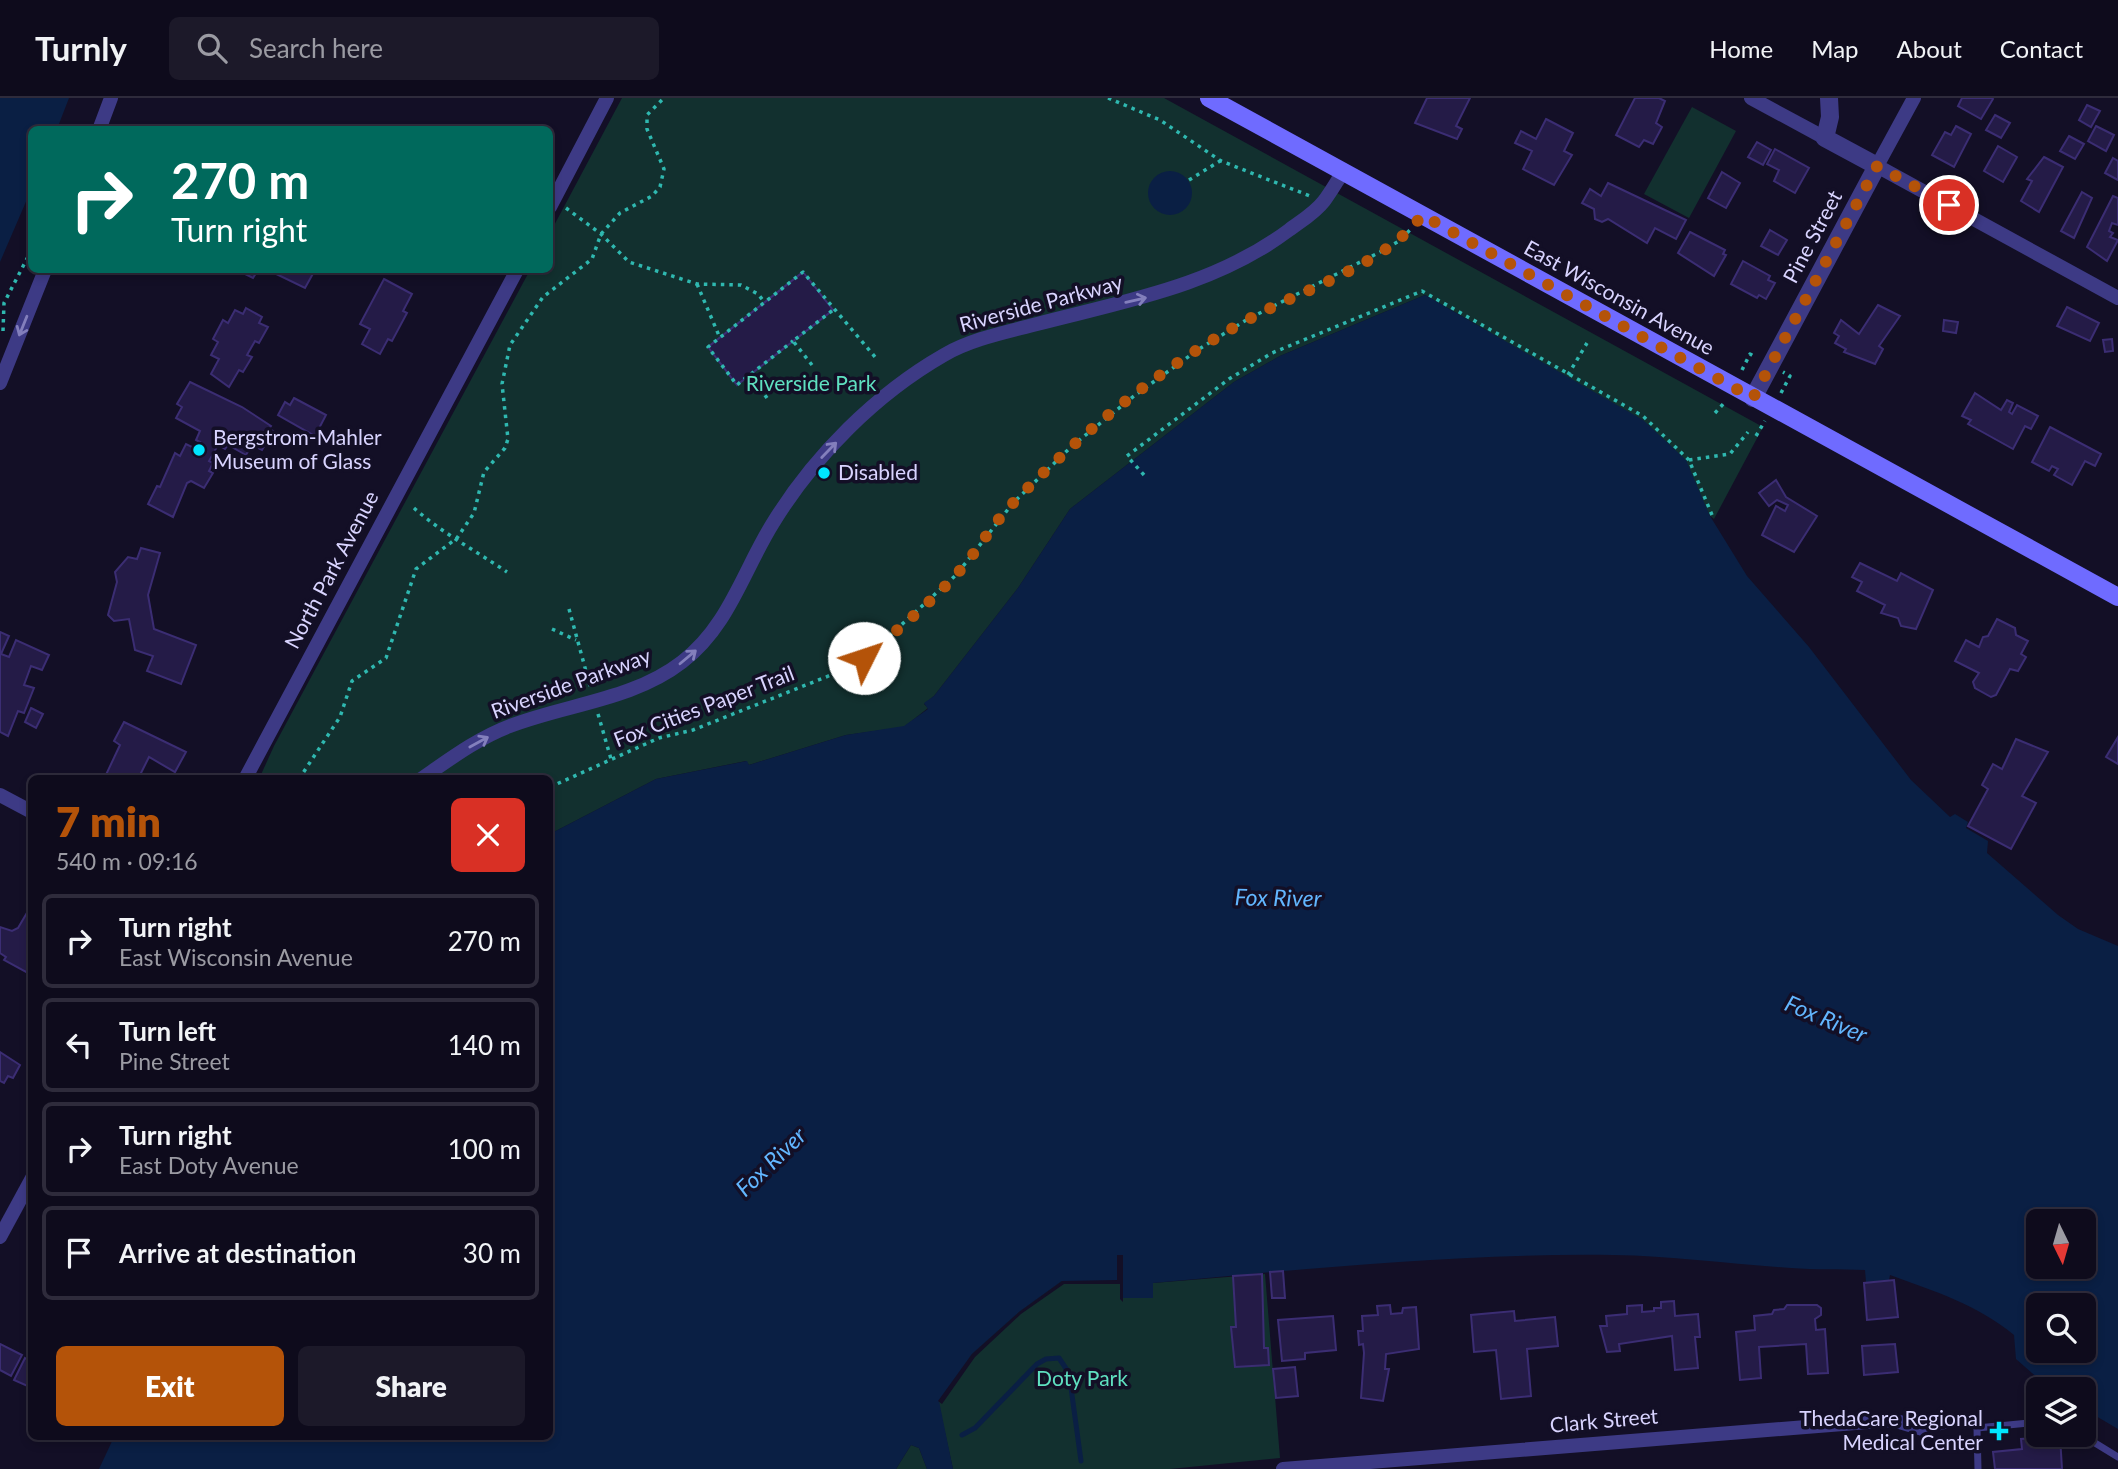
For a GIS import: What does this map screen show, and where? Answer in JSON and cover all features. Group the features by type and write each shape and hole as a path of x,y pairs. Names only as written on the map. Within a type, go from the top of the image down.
{"main road":[{"name":"East Wisconsin Avenue","path":"1209,98 2118,597"}],"street":[{"path":"100,126 111,98"},
{"path":"553,201 607,98"},
{"path":"1751,98 2118,298"},
{"path":"1825,138 1830,117 1829,98"},
{"name":"Pine Street","path":"1753,398 1914,98"},
{"name":"Riverside Parkway","path":"427,775 477,742 508,726 594,701 658,678 702,644 734,599 771,525 797,486 841,438 886,395 917,372 947,353 981,341 1144,298 1221,271 1259,251 1305,218 1324,201 1343,172"},
{"path":"0,383 44,273"},
{"name":"North Park Avenue","path":"247,775 515,273"},
{"path":"0,795 28,810"},
{"path":"0,1237 28,1185"},
{"name":"Clark Street","path":"1283,1469 1893,1420 1926,1430"}],"lane":[{"path":"1926,1430 1971,1419 1977,1428 1978,1469"},
{"path":"1977,1428 2026,1423"},
{"path":"2096,1444 2118,1457"}],"path":[{"path":"302,775 340,717 352,681 378,665 391,650 393,633 416,569 457,538 474,513 484,472 505,448 508,439 502,384 510,345 543,297 592,259 601,234 620,213 652,196 660,187 664,169 647,129 647,115 664,98"},
{"path":"1108,98 1160,120 1221,160 1313,197"},
{"path":"1189,180 1221,160"},
{"path":"553,204 601,234 629,262 696,284 741,285 758,294 765,303"},
{"name":"Fox Cities Paper Trail","path":"553,786 659,738 693,730 846,669 864,658 956,575 1013,503 1072,446 1134,396 1199,349 1248,319 1399,241 1422,215"},
{"path":"0,336 4,303 28,257"},
{"path":"833,310 737,384 708,347 803,272 876,358"},
{"path":"696,284 720,338"},
{"path":"1144,475 1127,456 1229,379 1272,353 1422,291 1643,416 1689,460 1712,515"},
{"path":"793,341 812,365"},
{"path":"1568,375 1587,343"},
{"path":"750,374 767,398"},
{"path":"1689,460 1730,454 1748,432"},
{"path":"414,508 435,526 507,572"},
{"path":"569,609 611,759"},
{"path":"552,629 576,639"}],"green space":[{"name":"Riverside Park","path":"622,98 1164,98 1763,427 1714,519 1486,330 1425,295 1280,356 1234,382 1070,509 1018,588 934,696 924,704 928,708 904,727 846,735 749,765 746,761 656,779 553,832 553,775 261,775 528,273 553,273 553,227"},
{"path":"1692,107 1736,131 1689,218 1644,194"},
{"name":"Doty Park","path":"1265,1274 1280,1458 1170,1469 953,1469 938,1401 972,1354 1019,1312 1062,1281 1123,1280 1123,1298 1152,1298 1153,1283"},
{"path":"911,1445 919,1448 927,1469 896,1469"}],"water":[{"path":"0,98 69,98 58,126 28,126 28,197 0,262"},
{"path":"1170,171 1185,178 1192,193 1185,208 1170,215 1155,208 1148,193 1155,178"},
{"name":"Fox River","path":"1425,295 1643,420 1686,460 1710,516 1747,576 1809,647 1911,780 1950,817 1955,814 1968,822 1966,828 1988,841 1987,853 2058,915 2078,929 2118,946 2118,1429 2096,1416 2096,1377 2037,1377 2016,1359 2014,1335 2000,1324 1955,1300 1890,1275 1889,1280 1866,1282 1865,1270 1800,1269 1680,1258 1555,1255 1383,1263 1153,1283 1153,1298 1123,1298 1123,1281 1062,1281 1019,1312 972,1354 939,1401 953,1469 927,1469 919,1448 911,1445 896,1469 99,1469 113,1440 553,1440 553,832 656,779 747,761 749,765 846,735 904,726 928,709 924,703 934,696 1018,588 1070,509 1234,382 1280,356"}],"pier":[{"path":"1117,1255 1123,1255 1123,1302 1120,1299 1120,1284 1064,1284 1021,1314 975,1357 942,1404 938,1401 972,1354 1019,1312 1062,1281 1117,1280"}],"building":[{"path":"1427,98 1470,98 1456,126 1462,129 1457,139 1415,123"},
{"path":"1635,98 1659,98 1665,101 1656,123 1662,127 1653,144 1644,140 1639,147 1616,135"},
{"path":"1962,98 1993,99 1981,119 1958,106"},
{"path":"2087,105 2100,111 2091,127 2079,120"},
{"path":"1995,115 2010,123 2001,138 1986,130"},
{"path":"1546,119 1573,133 1564,151 1572,155 1554,185 1523,169 1532,151 1515,143 1521,131 1536,139"},
{"path":"1956,126 1971,134 1954,167 1932,155 1945,132 1951,135"},
{"path":"2096,126 2114,135 2106,151 2088,141"},
{"path":"2069,136 2084,144 2075,159 2060,151"},
{"path":"1757,142 1771,150 1763,165 1748,157"},
{"path":"1998,146 2017,157 2003,182 1984,171"},
{"path":"1775,149 1809,168 1795,193 1774,181 1779,170 1767,164"},
{"path":"2044,157 2063,167 2039,212 2021,201 2032,181 2027,179"},
{"path":"2113,158 2118,161 2118,180 2105,173"},
{"path":"1722,172 1740,183 1726,208 1708,198"},
{"path":"1608,183 1686,220 1676,239 1655,228 1647,243 1608,219 1602,222 1595,219 1594,209 1582,203 1590,189 1601,196"},
{"path":"2082,192 2092,198 2074,238 2061,231"},
{"path":"2113,196 2118,198 2118,225 2112,223 2109,231 2113,233 2110,237 2118,240 2107,261 2087,247"},
{"path":"1770,230 1787,240 1778,255 1761,246"},
{"path":"1690,232 1725,250 1723,254 1726,255 1714,276 1678,253"},
{"path":"1743,261 1770,276 1768,280 1775,283 1766,299 1759,295 1757,298 1731,284"},
{"path":"803,272 833,310 737,385 708,347"},
{"path":"243,273 256,273 253,278"},
{"path":"274,273 313,273 305,288"},
{"path":"384,279 412,294 403,311 407,313 392,341 388,339 380,354 362,344 370,329 360,324"},
{"path":"1878,305 1900,316 1879,346 1883,349 1875,364 1844,352 1846,349 1835,343 1839,336 1834,333 1841,320 1859,334"},
{"path":"2067,307 2099,323 2090,341 2057,326"},
{"path":"246,308 262,317 259,323 268,327 259,343 255,341 247,355 252,357 243,372 239,370 229,387 211,374 219,359 211,355 218,342 213,339 223,320 228,323 235,310 243,314"},
{"path":"1944,320 1958,322 1956,333 1943,331"},
{"path":"2112,339 2113,351 2105,352 2103,340"},
{"name":"Bergstrom-Mahler Museum of Glass","path":"190,382 242,407 271,426 269,429 273,431 262,450 252,445 246,455 228,445 225,449 218,445 209,461 213,463 209,471 213,473 204,488 191,481 187,483 173,517 148,504 157,486 160,487 175,453 180,456 186,444 196,449 200,442 196,440 200,431 176,418 182,407 177,404"},
{"path":"1975,393 2001,410 2007,400 2013,403 2009,412 2012,414 2017,405 2038,416 2031,429 2025,426 2013,449 1968,424 1971,420 1962,416"},
{"path":"294,398 326,415 315,436 278,415 285,402 290,405"},
{"path":"2050,427 2101,454 2095,466 2085,461 2072,485 2054,475 2058,469 2052,466 2049,471 2032,462"},
{"path":"1776,480 1786,497 1817,516 1794,552 1762,535 1776,506 1785,511 1788,505 1777,500 1769,506 1759,493"},
{"path":"141,548 160,553 148,595 154,629 196,645 181,684 147,671 153,656 135,650 129,619 114,621 108,615 117,582 115,572 128,557 137,559"},
{"path":"1860,563 1897,581 1901,573 1933,590 1916,629 1901,626 1898,618 1881,613 1885,605 1857,591 1862,582 1852,577"},
{"path":"1997,619 2015,628 2016,635 2028,641 2021,654 2026,657 2018,671 2010,669 1996,695 1991,697 1975,688 1973,682 1979,673 1955,661 1966,640 1979,647"},
{"path":"0,632 9,636 1,654 9,657 16,640 49,655 42,670 31,666 24,685 34,688 24,713 18,711 8,736 0,732"},
{"path":"31,708 43,714 36,728 25,722"},
{"path":"124,722 186,752 175,772 149,757 140,775 106,775 120,745 114,741"},
{"path":"2118,737 2118,764 2106,757"},
{"path":"2016,739 2048,752 2022,796 2036,803 2011,849 1968,826 1988,789 1982,785 1993,764 2002,769"},
{"path":"28,911 26,972 4,960 6,957 0,953 0,927 12,931 18,928"},
{"path":"0,1052 20,1065 13,1078 8,1076 4,1083 0,1081"},
{"path":"1283,1271 1285,1298 1272,1298 1270,1272"},
{"path":"1262,1274 1264,1348 1268,1348 1269,1365 1235,1367 1231,1327 1236,1327 1233,1276"},
{"path":"1894,1280 1898,1317 1867,1320 1864,1283"},
{"path":"1674,1301 1675,1316 1698,1314 1700,1337 1695,1337 1698,1368 1675,1370 1672,1336 1619,1344 1620,1351 1607,1352 1600,1326 1607,1326 1606,1316 1627,1314 1627,1306 1642,1305 1642,1312 1654,1311 1654,1308 1661,1308 1661,1302"},
{"path":"1390,1305 1391,1314 1402,1313 1403,1308 1416,1307 1419,1349 1386,1354 1385,1369 1389,1369 1383,1401 1361,1398 1364,1353 1363,1344 1359,1345 1358,1331 1363,1331 1362,1316 1378,1315 1377,1306"},
{"path":"1787,1305 1817,1305 1821,1308 1821,1315 1815,1319 1816,1330 1825,1329 1828,1373 1808,1374 1806,1344 1759,1347 1761,1378 1740,1380 1736,1332 1755,1330 1754,1316 1772,1314 1774,1310 1784,1309"},
{"path":"1514,1311 1515,1321 1555,1317 1558,1346 1527,1349 1531,1396 1501,1399 1496,1350 1474,1352 1471,1315"},
{"path":"1333,1316 1336,1350 1305,1353 1305,1359 1282,1361 1278,1320"},
{"path":"0,1344 22,1355 11,1376 0,1370"},
{"path":"1895,1344 1898,1372 1864,1375 1862,1346"},
{"path":"25,1358 28,1360 28,1386 14,1380"},
{"path":"1295,1367 1298,1396 1276,1398 1273,1369"},
{"path":"2021,1439 2026,1439 2026,1447 2061,1447 2062,1469 1995,1469 1993,1452 2022,1449"}],"waterway":[{"path":"962,1435 975,1428 1037,1364 1046,1359 1059,1358 1069,1373 1081,1461"}],"place":[{"name":"Bergstrom-Mahler Museum of Glass","path":"199,450"},
{"name":"Disabled","path":"824,473"},
{"name":"ThedaCare Regional Medical Center","path":"1999,1431"}],"route":[{"path":"864,658 956,575 1013,503 1072,446 1134,396 1199,349 1248,319 1399,241 1422,215 1753,398 1877,166 1949,205"}]}
